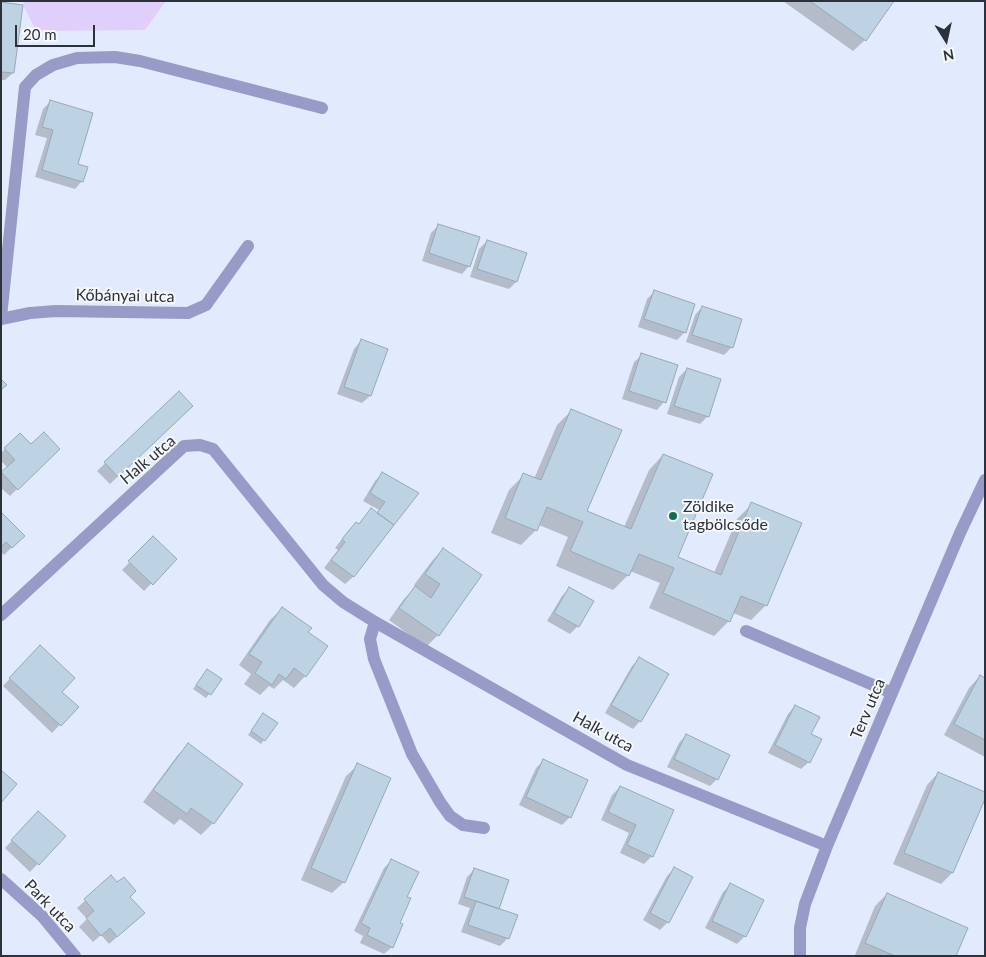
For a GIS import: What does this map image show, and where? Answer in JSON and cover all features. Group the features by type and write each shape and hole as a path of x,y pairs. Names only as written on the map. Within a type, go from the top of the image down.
{"street":[{"path":"1,318 25,87 36,74 53,65 77,58 115,57 322,108"},
{"name":"Kőbányai utca","path":"1,318 56,311 188,313 206,305 248,246"},
{"name":"Halk utca","path":"1,616 184,446 200,445 213,449 323,585 343,602 374,622 627,765 827,846"},
{"name":"Terv utca","path":"800,956 800,928 805,904 827,846 960,533 985,480"},
{"path":"374,622 370,639 374,659 412,754 450,816 463,825 484,828"},
{"path":"746,631 892,693"},
{"name":"Park utca","path":"1,879 42,916 75,956"}],"shaded area":[{"path":"24,1 166,1 145,30 36,31 23,5"}],"building":[{"path":"810,1 894,1 866,41"},
{"path":"1,2 23,5 14,73 1,72"},
{"path":"50,100 93,113 78,164 88,167 83,182 42,170 53,130 42,127"},
{"path":"438,224 480,237 470,267 429,253"},
{"path":"487,240 527,253 517,282 477,269"},
{"path":"654,290 695,304 686,333 644,319"},
{"path":"702,306 742,319 733,348 692,335"},
{"path":"361,339 388,349 371,396 344,387"},
{"path":"641,353 678,365 666,403 629,391"},
{"path":"687,368 721,379 709,417 674,406"},
{"path":"1,379 7,385 1,390"},
{"path":"179,391 193,406 118,477 104,462"},
{"path":"571,409 622,430 587,511 631,529 663,454 713,474 678,557 721,575 751,502 802,523 767,606 741,596 730,622 663,593 674,568 639,554 629,576 570,551 583,522 547,507 537,531 505,518 523,473 541,480"},
{"path":"44,432 60,449 18,490 1,472 15,460 4,448 20,433 31,444"},
{"path":"382,472 419,493 394,525 377,513 385,502 370,493"},
{"path":"371,508 394,525 354,577 331,560 345,542 342,539 356,522 359,524"},
{"path":"1,512 25,536 12,548 6,542 1,547"},
{"path":"153,536 177,559 153,585 128,561"},
{"path":"443,548 482,575 439,636 399,608 415,586 431,598 440,584 425,574"},
{"path":"569,587 594,601 579,627 554,613"},
{"path":"282,607 312,628 308,632 328,646 306,677 294,668 286,679 279,674 272,685 255,673 262,662 249,654"},
{"path":"40,645 75,678 62,692 79,707 61,726 9,678"},
{"path":"639,657 669,674 641,722 611,705"},
{"path":"207,669 222,679 211,695 196,685"},
{"path":"980,675 985,678 985,740 954,724"},
{"path":"795,705 820,717 811,734 822,739 810,763 775,745"},
{"path":"263,713 278,723 265,741 251,731"},
{"path":"686,734 730,755 718,780 674,759"},
{"path":"188,743 243,784 214,824 191,808 187,814 153,790"},
{"path":"543,759 588,780 571,818 526,797"},
{"path":"357,763 391,778 345,883 311,868"},
{"path":"1,770 17,784 1,803"},
{"path":"938,772 985,792 985,799 953,873 904,853"},
{"path":"620,786 674,810 653,857 627,845 636,825 608,812"},
{"path":"38,811 66,836 39,865 11,840"},
{"path":"391,859 419,872 407,897 411,898 400,923 403,924 393,948 367,935 370,928 361,923"},
{"path":"674,867 693,877 669,923 650,913"},
{"path":"474,868 509,880 499,909 464,897"},
{"path":"111,875 117,882 124,877 136,891 130,897 145,913 117,937 110,928 101,936 86,918 94,911 84,899"},
{"path":"730,883 764,900 746,937 712,921"},
{"path":"887,893 968,928 956,956 895,956 865,943"},
{"path":"476,901 518,915 509,939 468,925"}],"place":[{"name":"Zöldike tagbölcsőde","path":"673,516"}]}
